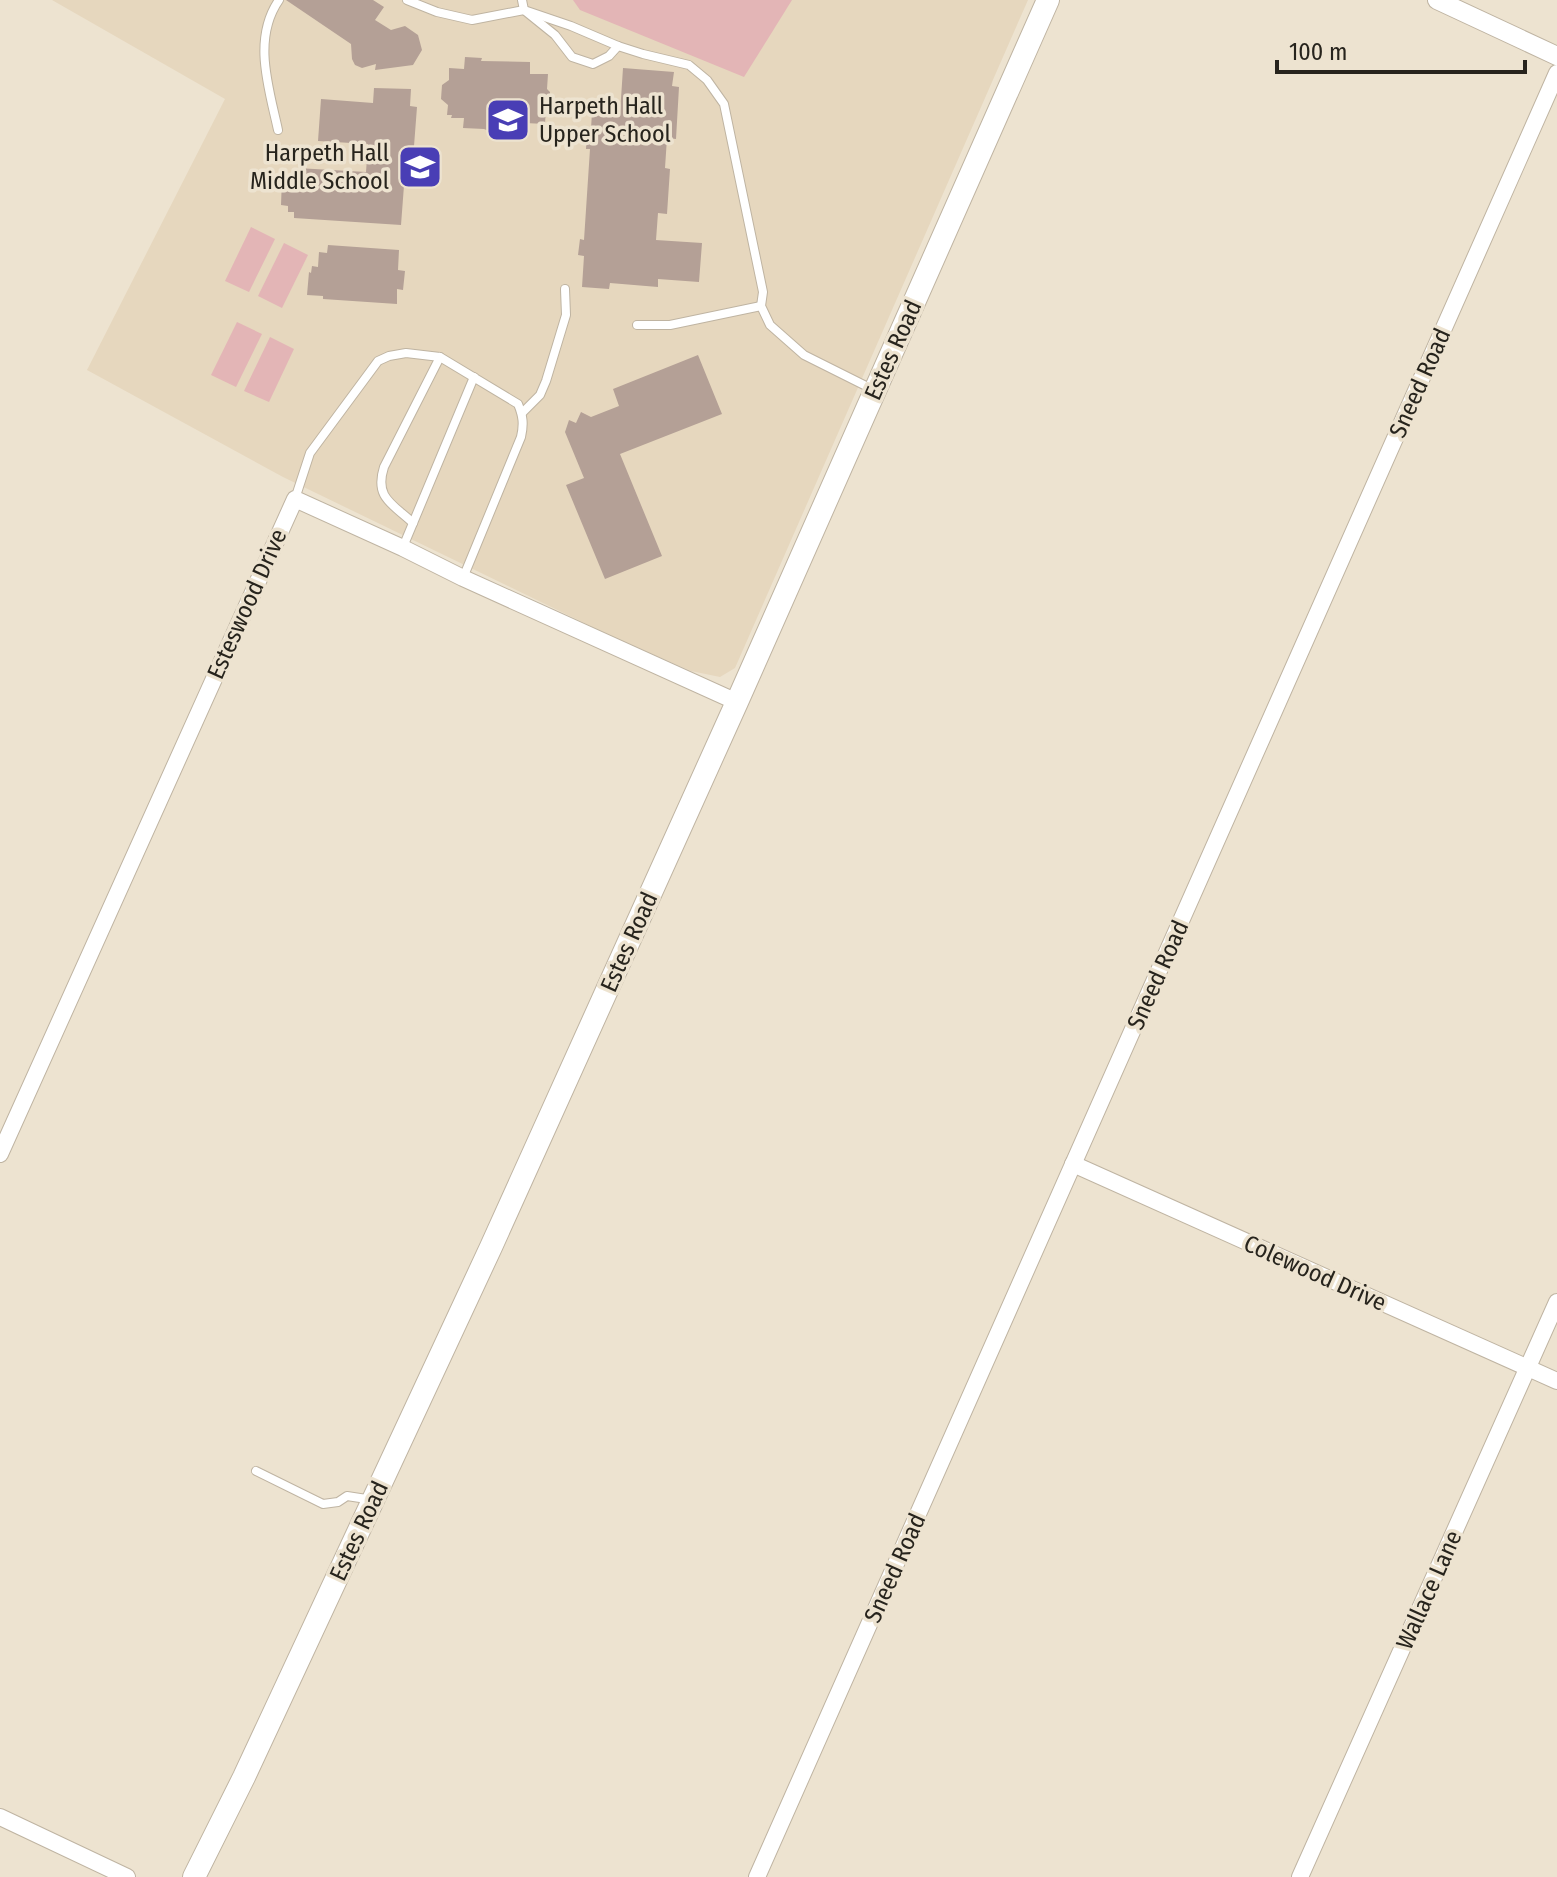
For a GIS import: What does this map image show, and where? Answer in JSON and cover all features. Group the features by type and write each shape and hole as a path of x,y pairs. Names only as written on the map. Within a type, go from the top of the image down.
{"main road":[{"name":"Estes Road","path":"194,1877 244,1777 491,1247 1048,0"}],"street":[{"path":"1437,0 1468,6 1557,56"},
{"name":"Sneed Road","path":"757,1877 1557,73"},
{"name":"Esteswood Drive","path":"0,1154 295,499 737,702"},
{"name":"Colewood Drive","path":"1073,1164 1557,1381"},
{"name":"Wallace Lane","path":"1300,1877 1557,1302"},
{"path":"0,1817 127,1877"}],"lane":[{"path":"278,130 265,72 264,41 273,9 279,0"},
{"path":"407,0 437,12 472,20 523,5 618,46 689,65 707,80 724,104 763,292 761,306 770,325 804,355 875,390"},
{"path":"523,5 555,35 572,57 593,64 609,56 618,46"},
{"path":"522,413 540,395 546,381 566,315 565,289"},
{"path":"637,325 670,325 761,306"},
{"path":"295,499 310,453 378,361 406,353 440,357 518,404 524,426 463,578"},
{"path":"413,523 383,495 380,477 440,357"},
{"path":"403,548 474,377"},
{"path":"256,1471 323,1504 338,1502 347,1496 373,1500"}],"shaded area":[{"path":"52,0 1028,0 735,668 720,677 691,671 615,638 283,477 87,370 225,99"},
{"path":"573,0 792,0 744,77 580,10"},
{"path":"251,227 275,239 249,292 225,281"},
{"path":"284,243 308,255 282,308 258,296"},
{"path":"237,322 262,334 236,387 211,375"},
{"path":"270,337 294,349 269,402 244,391"}],"building":[{"path":"286,0 373,0 384,7 375,20 391,30 405,26 418,35 422,50 413,65 375,70 376,64 362,68 355,65 352,59 351,44"},
{"path":"465,57 482,58 481,61 530,62 530,74 548,74 547,89 550,92 545,124 525,123 525,131 494,133 463,128 464,118 447,115 448,105 441,99 442,85 449,80 449,68 464,69"},
{"path":"623,68 674,72 672,86 679,87 676,139 667,138 665,168 670,169 667,214 658,213 656,240 702,243 699,282 658,279 658,287 610,283 609,289 582,287 584,256 578,255 580,239 584,240 590,149 586,149 587,129 591,129 592,112 620,114"},
{"path":"374,88 411,89 410,106 417,107 414,146 407,146 401,225 294,218 294,212 288,212 288,206 281,205 282,178 289,179 290,173 297,174 297,168 366,172 368,144 318,141 321,99 373,103"},
{"path":"328,245 399,250 398,270 405,271 403,290 397,289 397,304 307,295 309,272 312,266 318,267 319,252 327,253"},
{"path":"698,355 722,414 620,454 662,556 605,579 566,485 584,478 565,432 569,420 576,423 581,412 591,417 619,406 613,389"}],"place":[{"name":"Harpeth Hall Upper School","path":"508,120"},
{"name":"Harpeth Hall Middle School","path":"420,167"}]}
